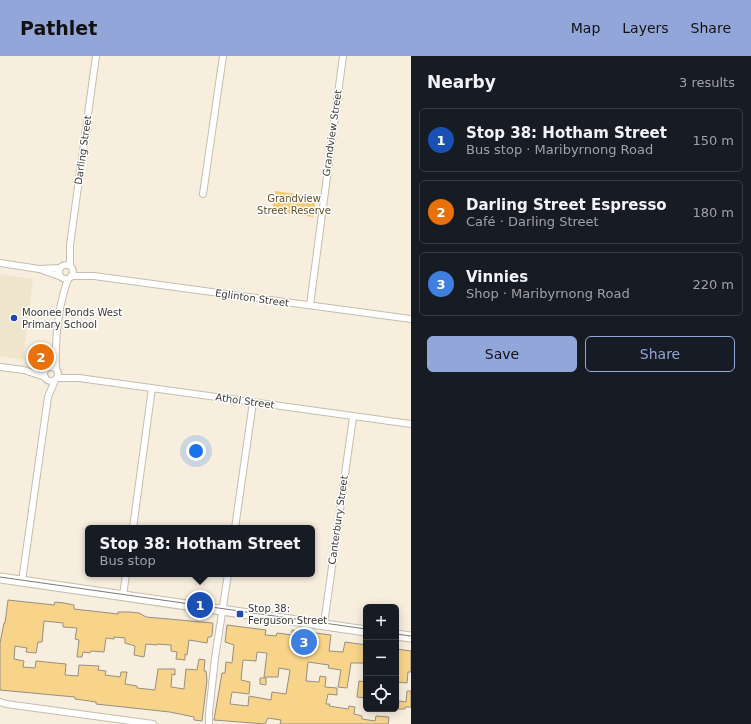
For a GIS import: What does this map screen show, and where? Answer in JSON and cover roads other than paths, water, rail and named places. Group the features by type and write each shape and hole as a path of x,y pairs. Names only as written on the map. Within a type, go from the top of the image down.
{"main road":[{"path":"0,580 22,581 363,630"},
{"path":"399,635 411,637"}],"street":[{"name":"Darling Street","path":"65,277 71,268 70,245 96,56"},
{"path":"203,194 223,56"},
{"name":"Grandview Street","path":"310,306 343,56"},
{"name":"Darling Street","path":"65,277 61,267 70,245"},
{"name":"Eglinton Street","path":"0,263 39,268 71,268 94,276"},
{"name":"Eglinton Street","path":"39,268 65,277 94,276 411,319"},
{"path":"22,581 48,397 45,373 55,348 65,277"},
{"path":"48,397 56,379 57,370 55,348"},
{"path":"0,367 24,370 48,368 57,370"},
{"path":"24,370 51,381 56,379"},
{"name":"Athol Street","path":"57,370 79,378"},
{"name":"Athol Street","path":"56,379 79,378 411,424"},
{"path":"133,525 152,388"},
{"path":"235,525 253,402"},
{"name":"Canterbury Street","path":"324,624 353,417"},
{"path":"123,596 126,577"},
{"path":"209,724 209,713 228,577"},
{"path":"2,703 153,724"},
{"path":"205,724 209,713"}],"tram line":[{"path":"0,577 363,629"},
{"path":"399,634 411,636"}],"place":[{"name":"Moonee Ponds West Primary School","path":"14,318"},
{"name":"Darling Street Espresso","path":"41,357"},
{"name":"Stop 38: Hotham Street","path":"200,605"},
{"name":"Stop 38: Ferguson Street","path":"240,614"},
{"name":"Vinnies","path":"304,642"}],"park label":[{"name":"Grandview Street Reserve","path":"294,204"}]}
